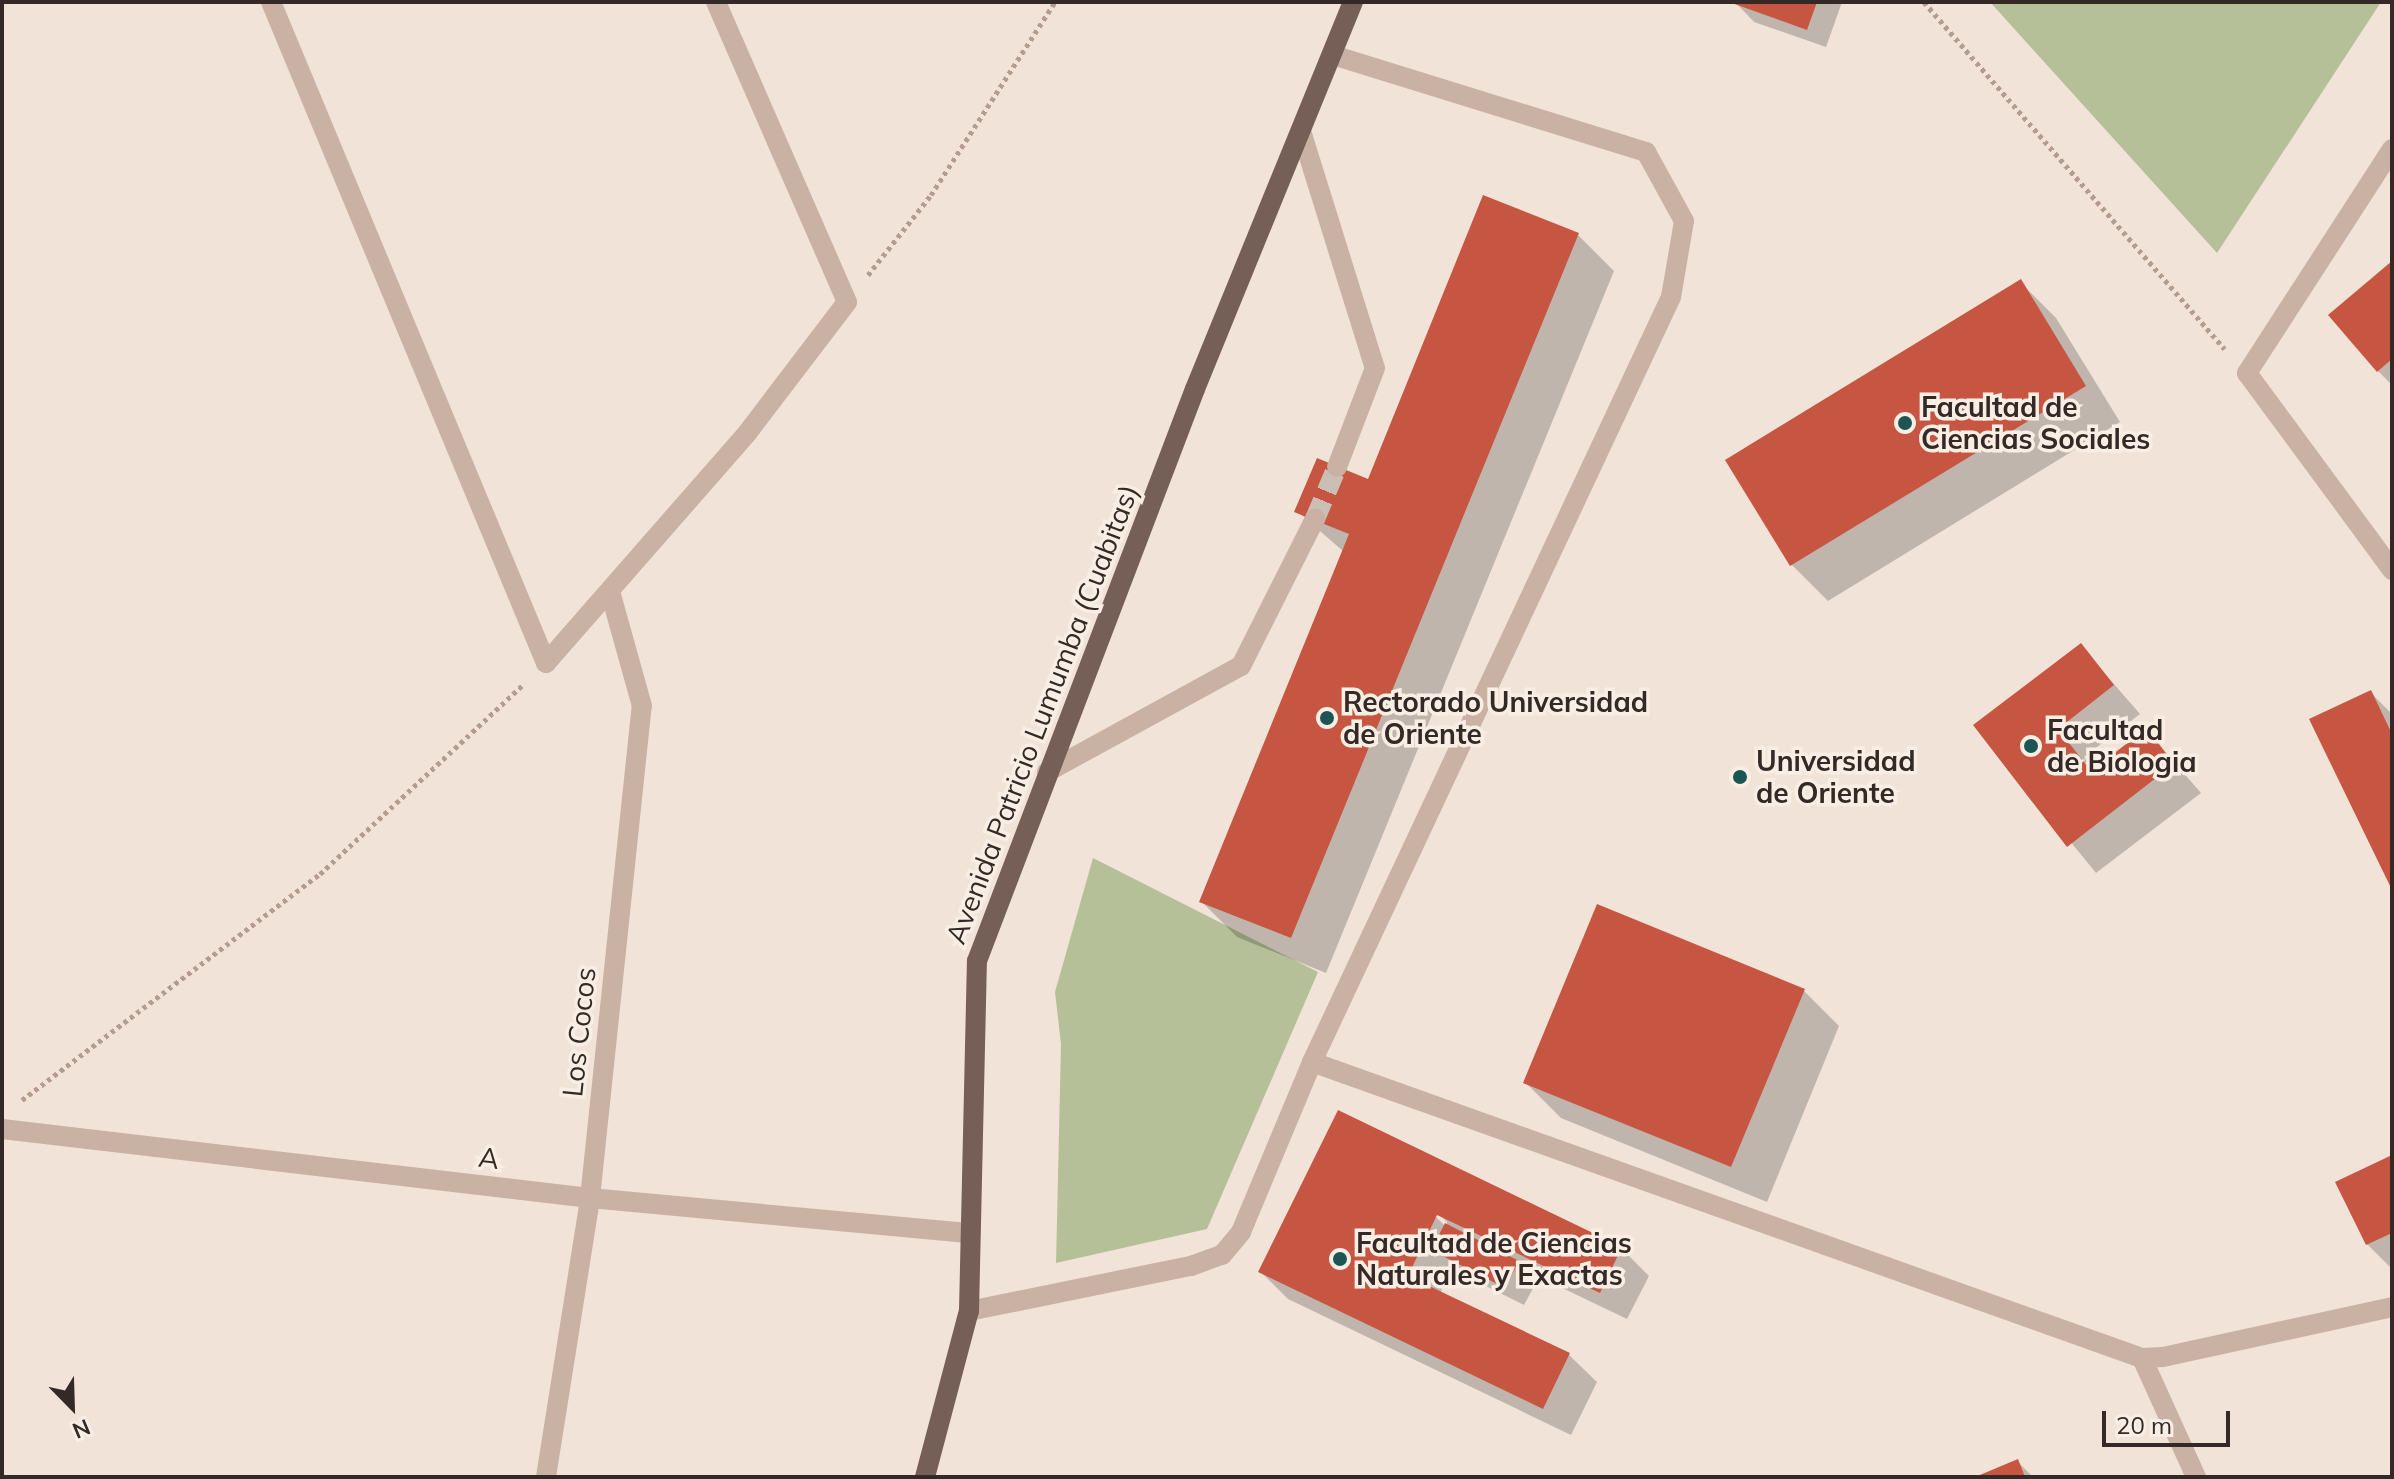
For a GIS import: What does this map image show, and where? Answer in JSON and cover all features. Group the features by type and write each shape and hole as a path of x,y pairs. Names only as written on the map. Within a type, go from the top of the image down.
{"main road":[{"name":"Avenida Patricio Lumumba (Cuabitas)","path":"925,1477 969,1311 977,961 1047,772 1353,2"}],"street":[{"path":"271,2 546,663 611,595 748,432 847,302 716,2"},
{"path":"969,1311 1222,1255 1241,1232 1312,1062 1671,297 1684,221 1646,152 1333,55"},
{"path":"1301,131 1375,368 1337,467"},
{"path":"2392,149 2247,373 2392,570"},
{"path":"1047,772 1241,666 1315,519"},
{"name":"Los Cocos","path":"546,1477 590,1198 642,706 611,595"},
{"path":"1312,1062 2142,1358 2163,1357 2392,1307"},
{"name":"A","path":"2,1129 590,1198 970,1233"},
{"path":"2142,1358 2196,1477"}],"path":[{"path":"847,302 931,195 1055,2"},
{"path":"1924,2 2247,373"},
{"path":"15,1106 320,874 546,663"}],"green space":[{"path":"1990,2 2381,2 2217,253"},
{"path":"1093,858 1318,972 1207,1229 1056,1263 1061,1044 1055,992"}],"building":[{"path":"1729,2 1817,2 1807,30"},
{"name":"Rectorado Universidad de Oriente","path":"1483,195 1579,233 1291,938 1199,902 1349,534 1294,512 1317,458 1368,479"},
{"path":"2392,261 2392,359 2377,372 2328,315"},
{"name":"Facultad de Ciencias Sociales","path":"2021,279 2086,386 1790,566 1725,460"},
{"name":"Facultad de Biologia","path":"2081,643 2114,685 2058,729 2091,771 2147,728 2174,764 2067,847 1973,725"},
{"path":"2371,690 2392,734 2392,890 2309,719"},
{"path":"1597,904 1805,989 1731,1167 1523,1083"},
{"name":"Facultad de Ciencias Naturales y Exactas","path":"1338,1110 1622,1247 1600,1293 1437,1215 1408,1276 1570,1353 1543,1409 1258,1272"},
{"path":"2392,1155 2392,1233 2366,1245 2335,1182"},
{"path":"1445,1223 1519,1261 1505,1288 1431,1250"},
{"path":"2018,1459 2025,1477 1975,1477"}],"tunnel":[{"path":"1315,519 1337,467"}],"place":[{"name":"Facultad de Ciencias Sociales","path":"1905,423"},
{"name":"Rectorado Universidad de Oriente","path":"1327,718"},
{"name":"Facultad de Biologia","path":"2031,746"},
{"name":"Universidad de Oriente","path":"1740,777"},
{"name":"Facultad de Ciencias Naturales y Exactas","path":"1340,1259"}]}
